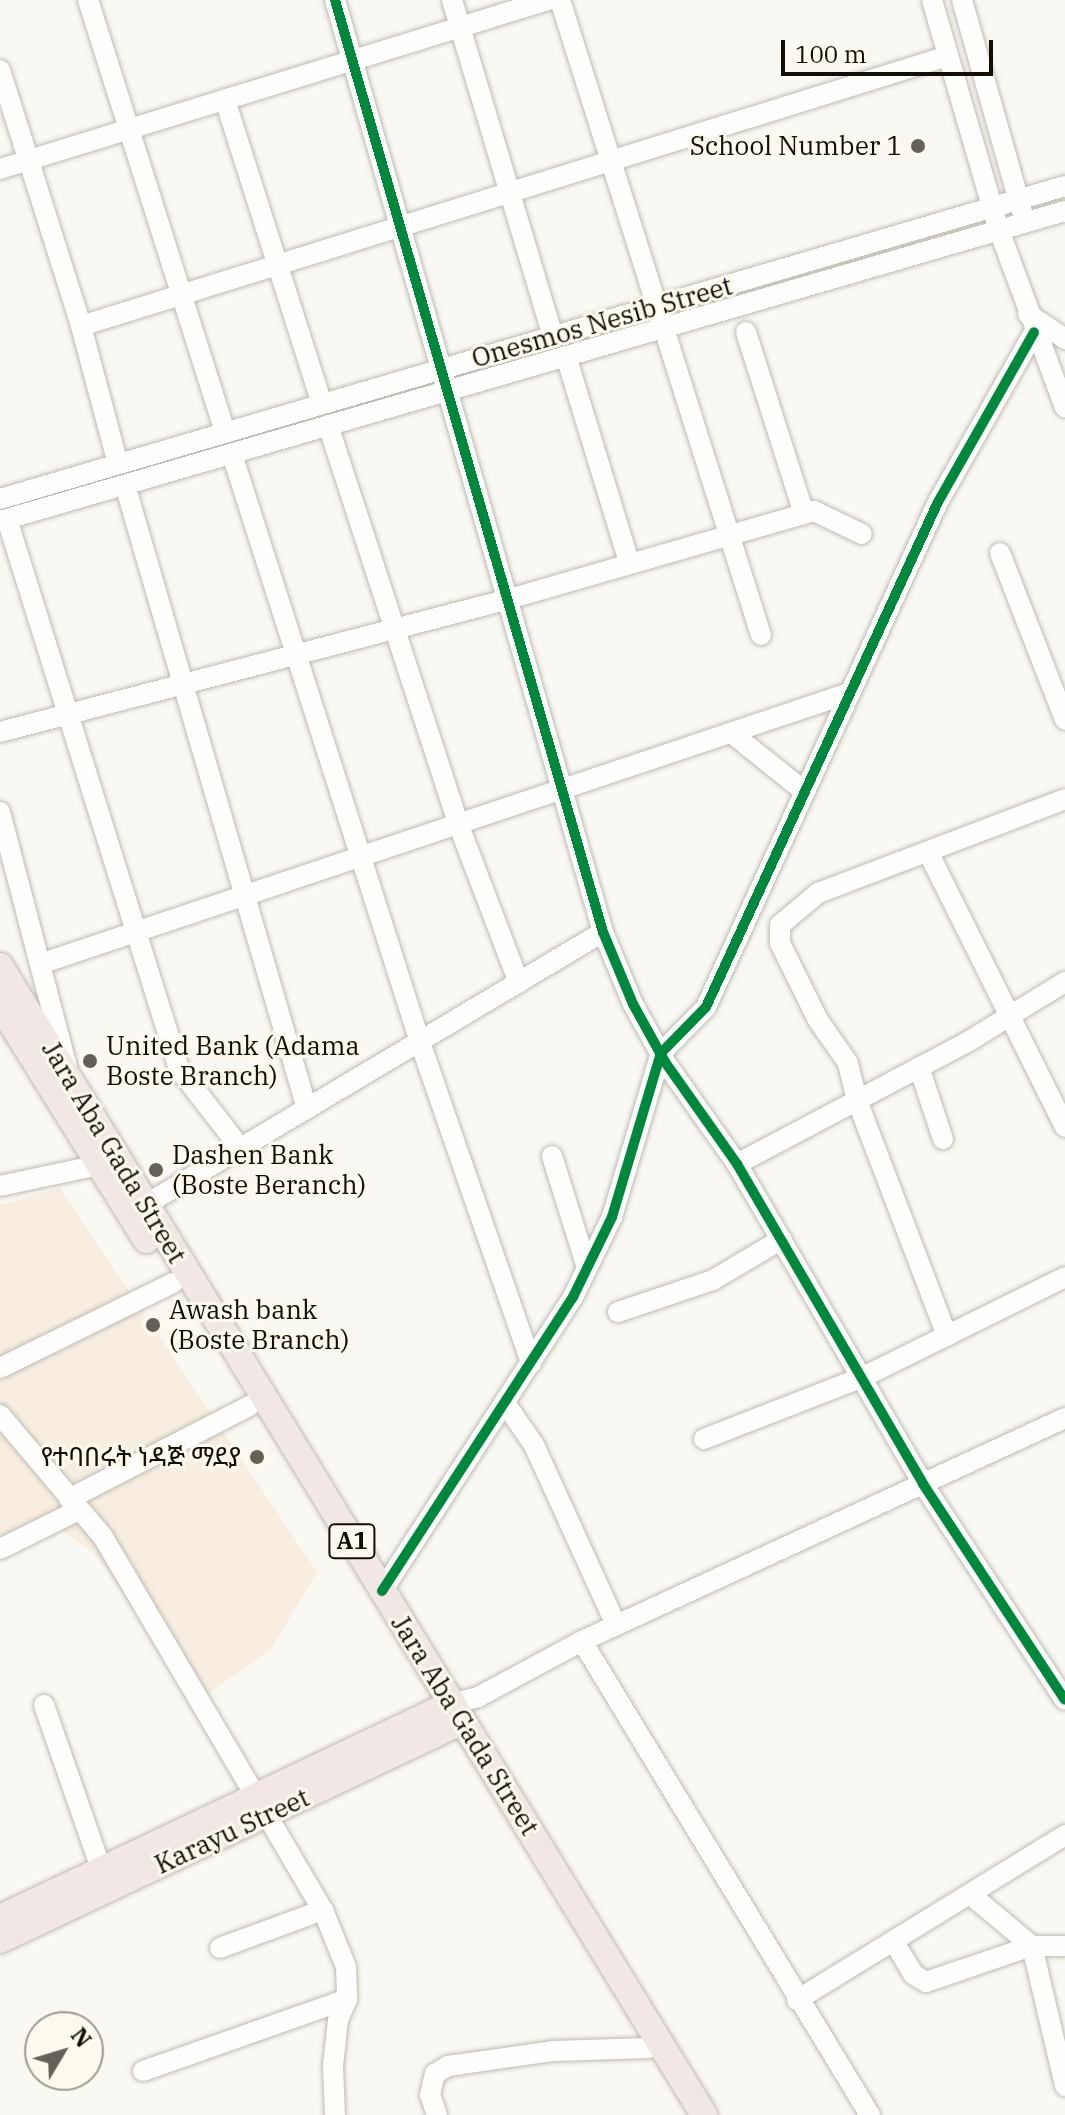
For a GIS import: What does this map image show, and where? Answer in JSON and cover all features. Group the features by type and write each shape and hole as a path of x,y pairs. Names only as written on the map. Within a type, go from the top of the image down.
{"main road":[{"name":"Jara Aba Gada Street","path":"0,966 69,1074 145,1205 704,2115"},
{"name":"Jara Aba Gada Street","path":"0,1005 249,1406 456,1712 649,2048 691,2115"},
{"name":"Karayu Street","path":"0,1940 105,1880 456,1712"},
{"name":"Karayu Street","path":"0,1918 105,1880"}],"street":[{"path":"88,0 225,433"},
{"path":"335,0 450,390 603,932 633,1004 663,1057 737,1164 923,1484 1065,1700"},
{"path":"452,0 553,336"},
{"path":"0,169 548,0"},
{"path":"560,0 761,635"},
{"path":"932,0 999,230 1031,323 1065,407"},
{"path":"962,0 1025,223"},
{"path":"81,326 948,56"},
{"path":"0,70 81,326 118,464"},
{"path":"225,100 322,404"},
{"name":"Onesmos Nesib Street","path":"0,499 1065,186"},
{"name":"Onesmos Nesib Street","path":"3,520 1065,211"},
{"path":"1031,323 1065,339"},
{"path":"382,1591 531,1363 587,1268 612,1217 663,1057 706,1007 938,502 1031,323"},
{"path":"746,332 804,514"},
{"path":"566,356 629,562"},
{"path":"328,425 459,826 519,983"},
{"path":"232,454 420,1042 531,1363"},
{"path":"125,485 307,1109"},
{"path":"0,732 392,626 509,599 804,514 829,514 862,534"},
{"path":"3,520 71,713 134,933 179,1069 241,1149"},
{"path":"1000,553 1065,720"},
{"path":"43,963 734,735 849,693"},
{"path":"734,735 804,791"},
{"path":"947,1336 857,1100 848,1063 818,1020 780,943 780,925 818,893 1065,799"},
{"path":"0,812 43,963 69,1074"},
{"path":"928,852 1065,1127"},
{"path":"145,1205 603,932"},
{"path":"737,1164 919,1067 1065,982"},
{"path":"919,1067 943,1139"},
{"path":"552,1156 587,1268"},
{"path":"0,1186 99,1165"},
{"path":"618,1312 713,1280 782,1239"},
{"path":"704,1439 863,1377 1065,1277"},
{"path":"0,1368 173,1283"},
{"path":"505,1403 534,1445 616,1625"},
{"path":"0,1549 249,1406"},
{"path":"0,1415 103,1537 323,1910 346,1967 347,1999 338,2020 333,2066 335,2115"},
{"path":"456,1712 582,1641 1065,1419"},
{"path":"582,1641 797,2000 870,2115"},
{"path":"44,1705 105,1880"},
{"path":"797,2000 1065,1835"},
{"path":"971,1895 1032,1946 1065,2086"},
{"path":"220,1948 323,1910"},
{"path":"894,1942 913,1974 926,1982 1032,1946 1065,1946"},
{"path":"143,2071 347,1999"},
{"path":"437,2115 430,2095 435,2074 448,2066 554,2051 649,2048"}],"shaded area":[{"path":"60,1188 317,1572 272,1648 200,1700 94,1553 53,1523 0,1552 0,1205"}],"cycle path":[{"path":"335,0 603,932 633,1004 665,1062 737,1164 923,1484 1065,1700"},
{"path":"382,1591 573,1297 612,1217 661,1053 706,1007 938,502 1034,332"}],"place":[{"name":"School Number 1","path":"918,146"},
{"name":"United Bank (Adama Boste Branch)","path":"90,1061"},
{"name":"Dashen Bank (Boste Beranch)","path":"156,1170"},
{"name":"Awash bank (Boste Branch)","path":"153,1325"},
{"name":"የተባበሩት ነዳጅ ማደያ","path":"257,1457"}]}
